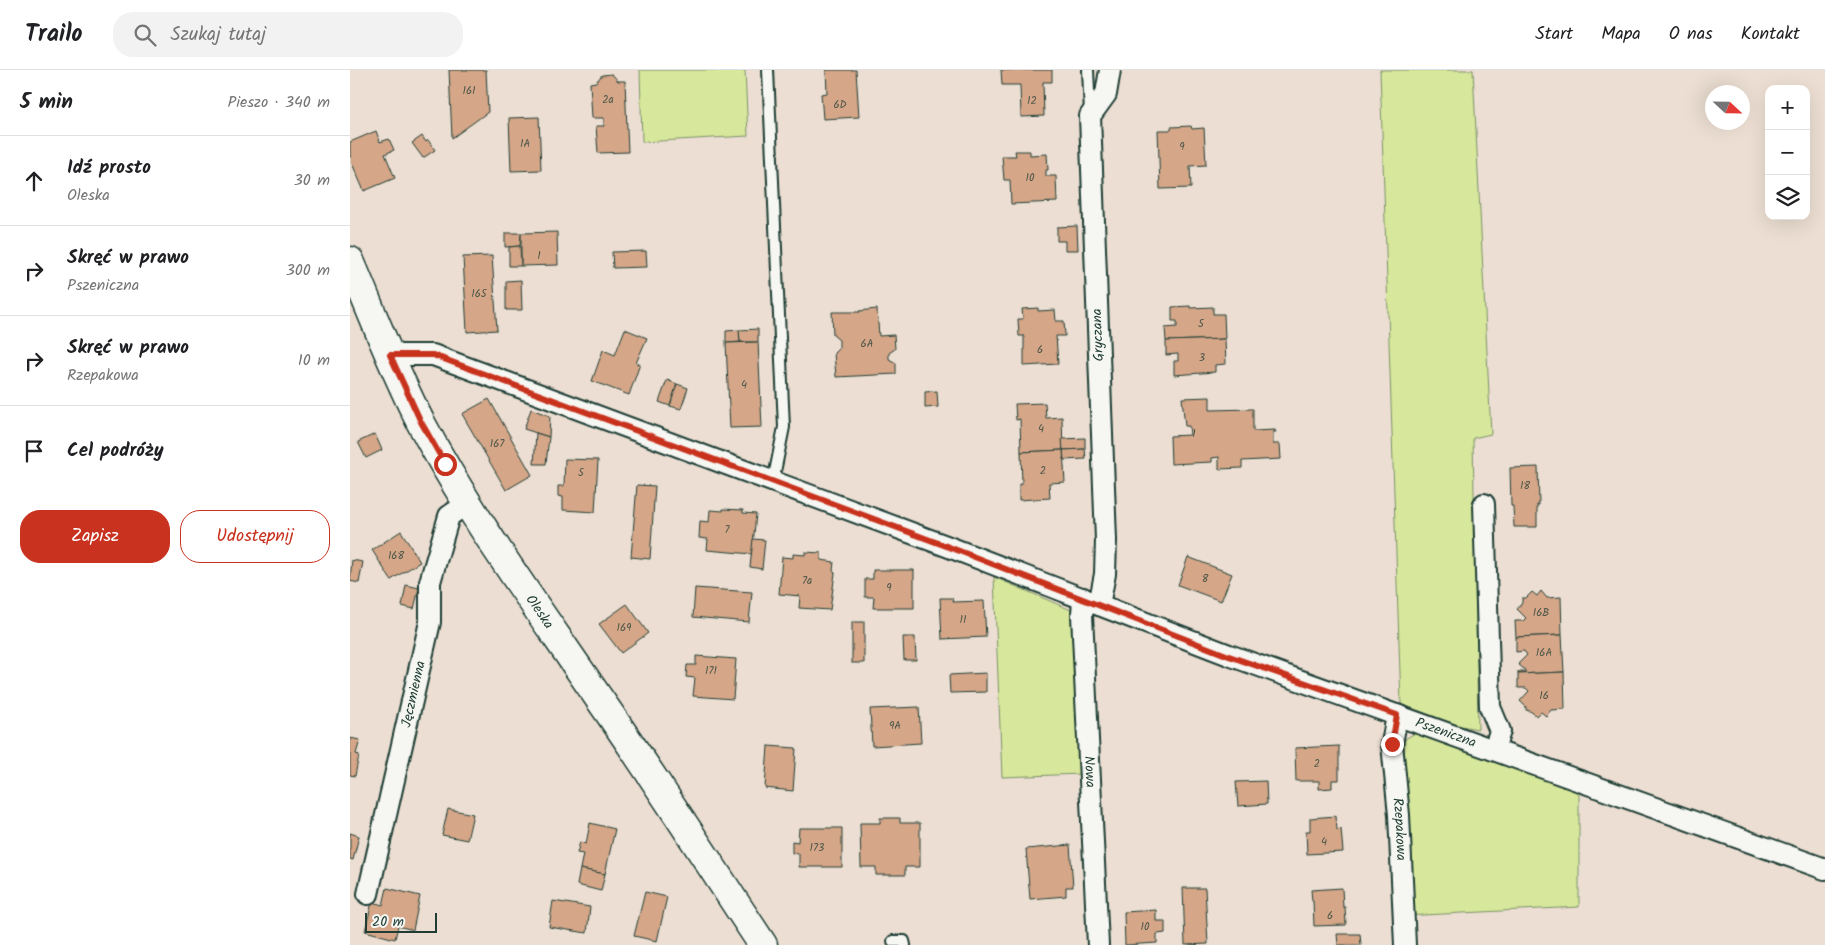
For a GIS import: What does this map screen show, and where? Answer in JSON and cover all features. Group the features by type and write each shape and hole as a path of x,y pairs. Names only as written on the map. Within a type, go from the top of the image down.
{"main road":[{"name":"Oleska","path":"350,261 421,422 468,503 509,567 612,716 763,945"}],"street":[{"path":"1090,116 1106,94 1110,70"},
{"name":"Gryczana","path":"1090,116 1106,540 1105,574 1091,601"},
{"name":"Pszeniczna","path":"390,355 433,355 1091,601 1229,656 1825,869"},
{"name":"Jęczmienna","path":"368,894 430,622 430,582 449,516 468,503"},
{"path":"1484,504 1490,707 1500,731 1494,750"},
{"name":"Nowa","path":"1091,601 1082,615 1098,945"},
{"name":"Rzepakowa","path":"1397,715 1392,744 1399,814 1405,945"}],"lane":[{"path":"768,70 784,426 773,482"},
{"path":"1088,70 1090,116"},
{"path":"893,941 904,941 905,945"}],"green space":[{"path":"640,70 745,70 748,136 642,142"},
{"path":"1380,70 1473,70 1491,434 1473,438 1478,729 1456,725 1401,704"},
{"path":"994,577 1071,610 1081,774 1002,777"},
{"path":"1417,732 1579,789 1579,907 1404,916 1399,815 1405,739"}],"building":[{"path":"449,70 486,70 488,112 452,138"},
{"path":"826,70 856,70 859,117 823,119 821,94 827,93"},
{"path":"1001,70 1052,70 1052,82 1043,82 1044,116 1021,117 1020,85 1002,85"},
{"path":"612,74 618,81 625,81 628,152 598,153 596,126 604,126 604,118 592,118 590,83 596,82 602,75"},
{"path":"539,117 541,170 511,171 509,118"},
{"path":"1191,126 1192,129 1204,128 1206,165 1190,166 1191,188 1160,189 1158,130 1171,130 1171,127"},
{"path":"376,131 380,142 389,139 394,150 385,154 395,178 364,191 351,161 350,142"},
{"path":"422,136 426,142 428,140 435,150 423,158 412,143"},
{"path":"1015,151 1030,151 1030,155 1047,154 1048,170 1046,170 1046,176 1056,176 1057,202 1011,204 1010,180 1004,180 1002,156 1016,156"},
{"path":"1077,226 1078,250 1065,250 1065,241 1057,241 1057,227"},
{"path":"557,232 558,265 521,266 521,233"},
{"path":"505,233 521,233 520,246 505,247"},
{"path":"520,246 521,266 509,266 509,247"},
{"path":"646,251 647,267 613,268 612,252"},
{"path":"492,256 497,330 467,332 463,257"},
{"path":"521,280 522,310 506,310 506,281"},
{"path":"1190,306 1190,308 1213,307 1213,314 1224,314 1225,339 1166,341 1165,328 1177,327 1177,321 1172,321 1172,307"},
{"path":"1038,308 1038,311 1055,310 1056,321 1064,321 1065,336 1056,336 1058,364 1024,366 1024,336 1019,336 1018,319 1023,319 1022,309"},
{"path":"877,309 879,336 894,335 895,349 889,353 889,359 896,363 896,374 836,377 834,353 839,348 839,340 833,335 832,312 860,312"},
{"path":"625,329 647,338 636,363 640,364 629,395 592,381 603,350 615,355"},
{"path":"758,329 758,342 740,342 739,330"},
{"path":"739,330 740,342 726,343 726,331"},
{"path":"1225,339 1226,364 1215,365 1215,372 1174,375 1174,361 1178,361 1178,354 1166,355 1166,341"},
{"path":"758,342 762,427 730,428 726,343"},
{"path":"667,380 677,384 670,406 659,402"},
{"path":"677,384 688,388 681,409 670,406"},
{"path":"937,391 938,407 925,408 925,392"},
{"path":"1210,397 1210,410 1253,409 1253,431 1275,430 1276,432 1273,432 1273,444 1280,444 1281,459 1242,461 1242,468 1219,469 1219,457 1212,458 1212,462 1171,464 1170,436 1190,435 1189,426 1185,426 1182,398"},
{"path":"489,399 532,475 506,490 462,414"},
{"path":"1045,403 1046,418 1062,417 1063,450 1021,452 1020,419 1016,420 1015,404"},
{"path":"531,409 550,416 549,437 524,429"},
{"path":"536,433 549,437 546,464 534,464"},
{"path":"375,434 382,450 366,458 358,442"},
{"path":"1085,438 1085,449 1063,450 1062,439"},
{"path":"1085,449 1086,459 1064,460 1063,450"},
{"path":"1063,450 1065,482 1049,483 1050,498 1019,500 1019,484 1022,484 1021,452"},
{"path":"565,459 598,460 595,512 563,510 563,497 558,496 558,486 564,486"},
{"path":"1538,467 1539,505 1537,505 1537,527 1514,527 1513,506 1511,506 1510,468"},
{"path":"637,485 655,486 650,559 631,557"},
{"path":"723,509 743,510 743,513 756,514 752,554 707,550 708,539 699,538 700,521 709,522 710,510 723,511"},
{"path":"401,531 420,562 391,580 372,550"},
{"path":"753,539 765,540 762,569 750,567"},
{"path":"805,552 821,553 821,560 834,562 833,571 835,573 830,610 799,608 800,596 779,594 782,557 793,558 793,554 805,555"},
{"path":"1188,557 1232,574 1221,601 1178,585"},
{"path":"352,560 363,562 359,583 350,581"},
{"path":"873,570 914,570 914,608 873,608 874,597 865,597 865,579 873,579"},
{"path":"406,585 419,588 414,609 402,606"},
{"path":"695,588 752,592 749,622 693,617"},
{"path":"1541,591 1547,598 1561,597 1562,635 1516,637 1515,621 1523,621 1526,618 1517,609 1522,603 1522,598 1526,598 1532,592 1537,596"},
{"path":"940,598 952,598 953,602 984,601 986,637 942,639"},
{"path":"627,604 648,633 621,653 599,624"},
{"path":"852,622 864,622 864,663 852,663"},
{"path":"1562,635 1564,672 1518,674 1518,672 1525,672 1518,664 1527,655 1524,651 1516,652 1516,637"},
{"path":"903,637 915,637 916,660 904,660"},
{"path":"696,656 736,659 733,699 693,696 695,678 686,677 687,665 696,665"},
{"path":"1564,672 1565,709 1551,710 1546,716 1541,712 1537,716 1526,710 1526,707 1520,701 1529,691 1526,688 1518,688 1518,674"},
{"path":"986,673 986,692 950,693 949,675"},
{"path":"919,707 921,743 872,746 870,709"},
{"path":"350,738 360,740 356,754 359,755 355,776 350,775"},
{"path":"768,746 796,748 793,791 765,788"},
{"path":"1339,746 1339,780 1332,780 1332,788 1319,789 1319,781 1296,781 1295,748"},
{"path":"1266,781 1267,804 1238,806 1236,782"},
{"path":"448,809 473,814 467,840 442,835"},
{"path":"1336,816 1337,830 1341,829 1343,852 1307,854 1306,831 1310,831 1310,818"},
{"path":"880,818 900,818 900,823 920,823 920,867 905,867 905,875 876,875 876,867 861,867 860,823 880,823"},
{"path":"590,823 615,829 605,874 580,869 583,854 577,853 580,842 586,844"},
{"path":"799,828 842,828 842,867 799,867 799,854 792,853 792,841 798,842"},
{"path":"350,833 359,836 353,860 350,859"},
{"path":"1070,845 1073,887 1066,887 1066,896 1030,899 1026,849"},
{"path":"580,869 605,874 601,891 577,885"},
{"path":"387,888 420,896 413,930 398,926 395,939 365,931 372,902 383,905"},
{"path":"1183,888 1205,888 1208,944 1185,945"},
{"path":"1342,888 1346,925 1314,926 1311,890"},
{"path":"645,892 667,897 657,941 634,936"},
{"path":"553,901 590,907 587,933 549,927"},
{"path":"1156,910 1156,921 1165,921 1165,933 1157,934 1157,943 1125,945 1124,912"},
{"path":"1337,934 1360,934 1361,945 1338,945"}],"route":[{"path":"445,464 421,422 390,355 433,355 949,547 1229,656 1397,715 1392,744"}]}
